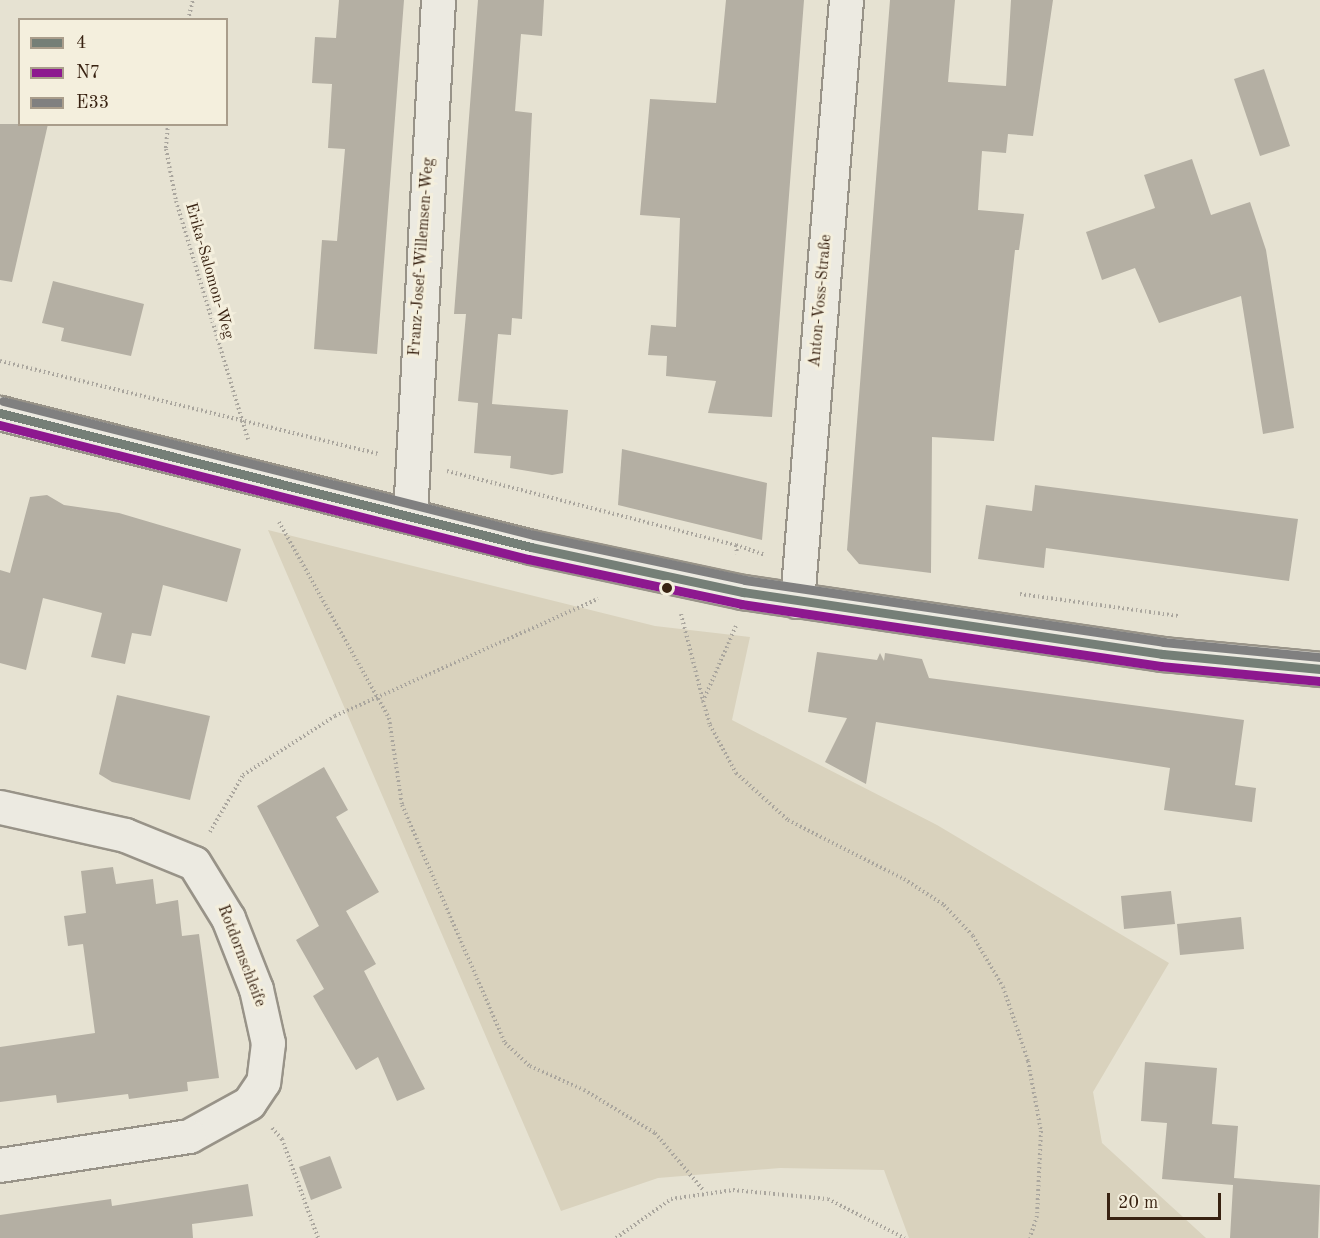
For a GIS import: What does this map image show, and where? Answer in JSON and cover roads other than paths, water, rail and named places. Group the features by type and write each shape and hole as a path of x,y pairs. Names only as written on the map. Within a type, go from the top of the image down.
{"street":[{"name":"Franz-Josef-Willemsen-Weg","path":"410,515 438,0"},
{"name":"Anton-Voss-Straße","path":"797,601 846,0"},
{"path":"0,413 410,515 743,592 1162,654 1320,669"},
{"name":"Rotdornschleife","path":"0,807 125,835 194,863 228,918 263,1013 267,1061 263,1082 249,1103 189,1136 0,1165"}]}
